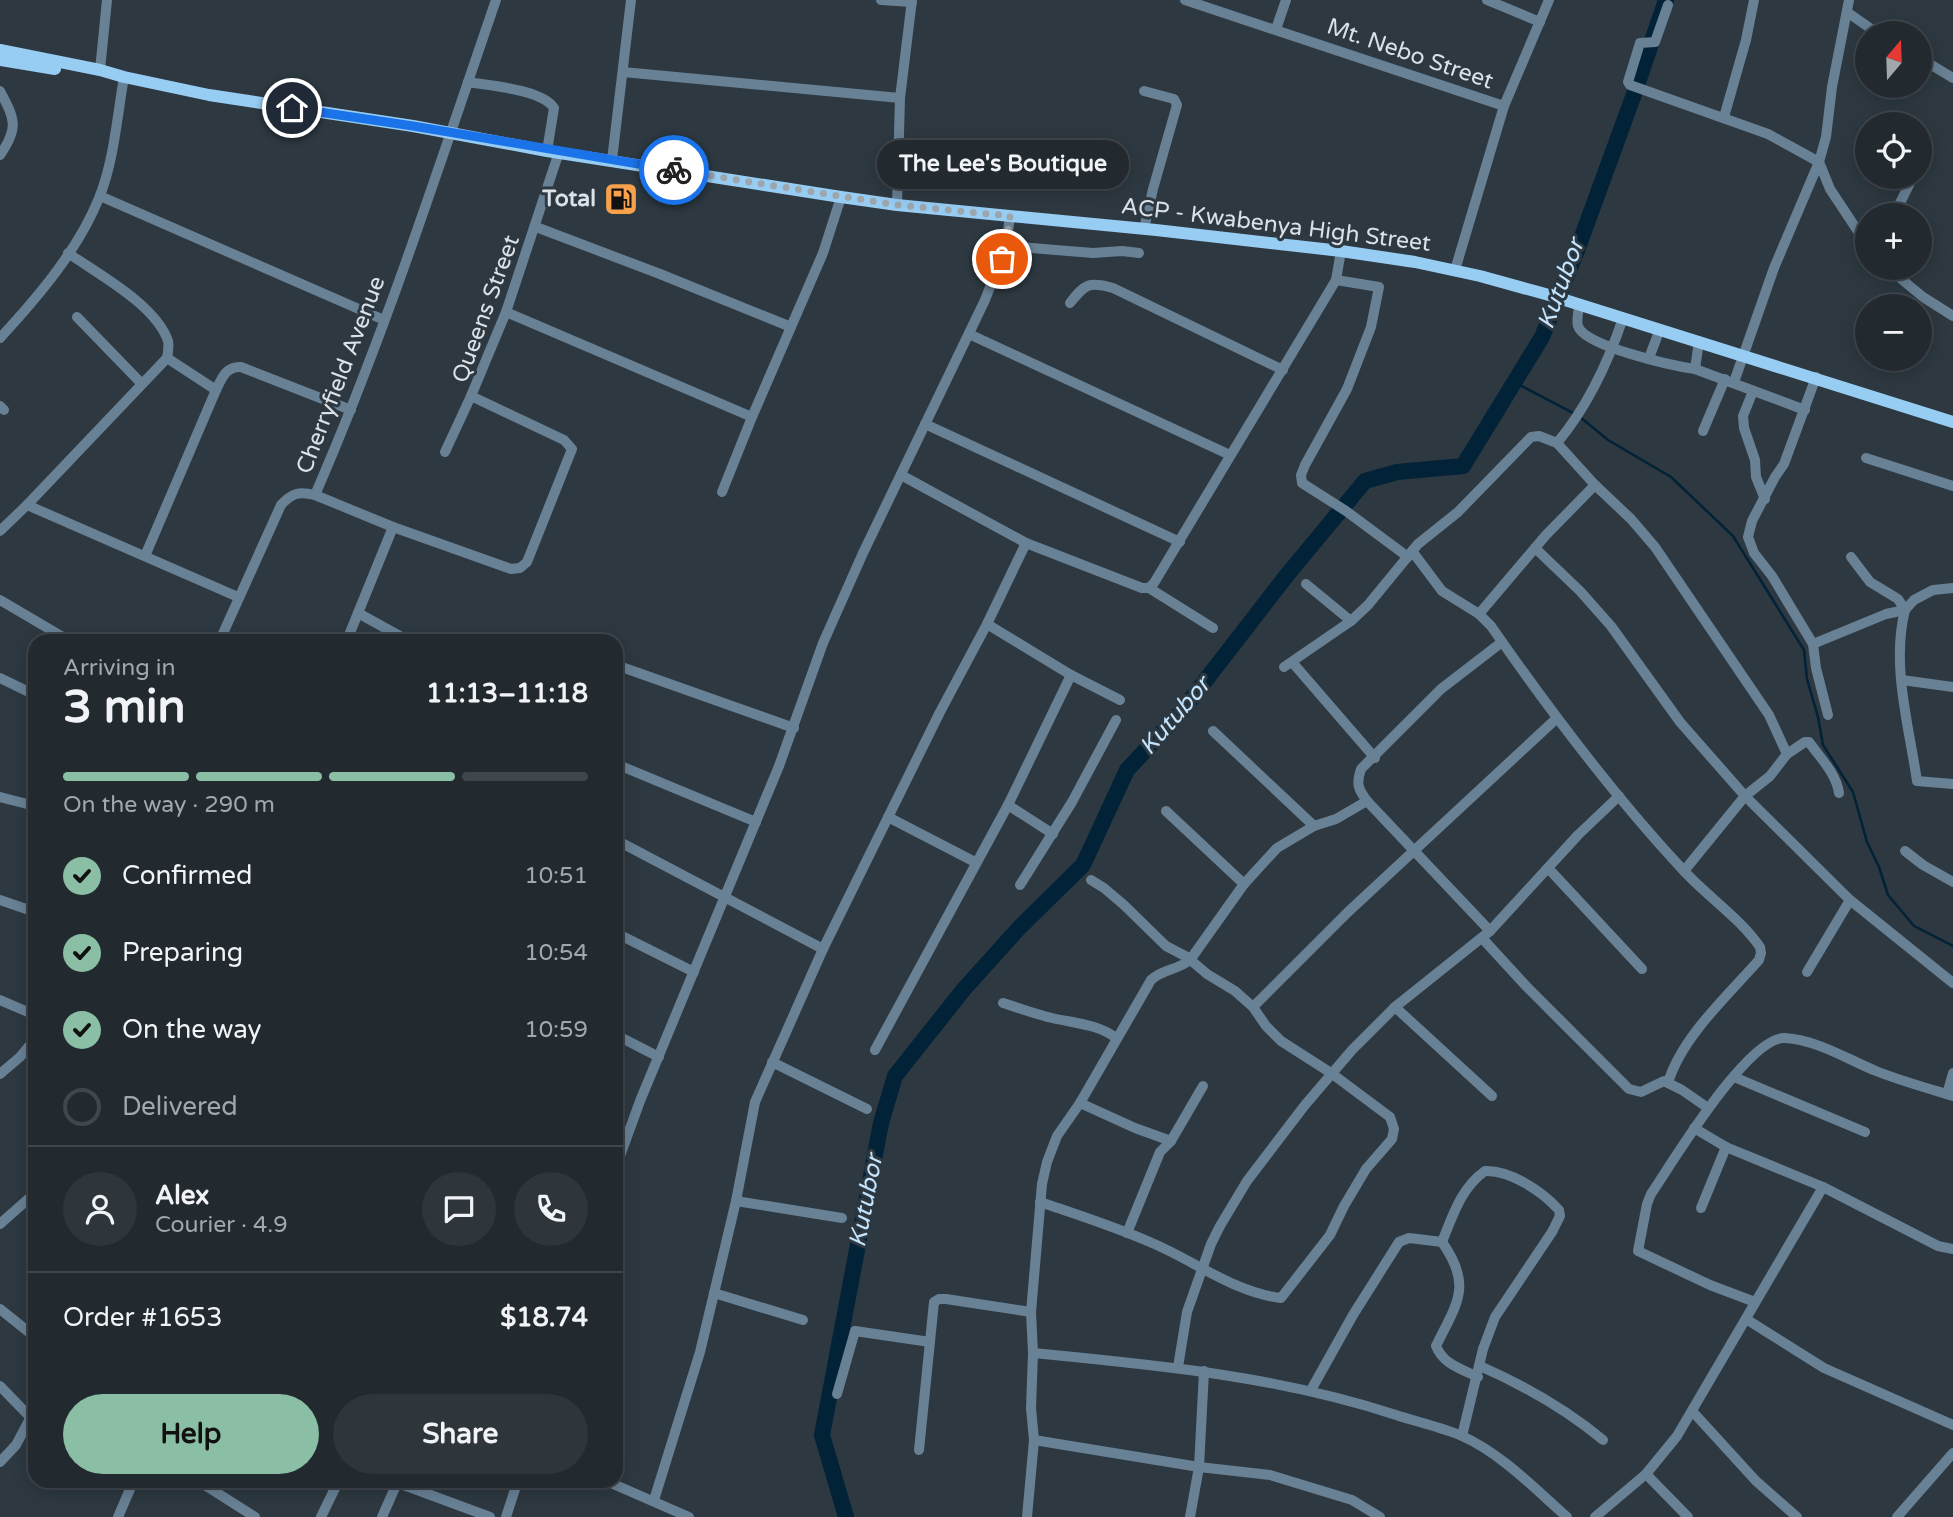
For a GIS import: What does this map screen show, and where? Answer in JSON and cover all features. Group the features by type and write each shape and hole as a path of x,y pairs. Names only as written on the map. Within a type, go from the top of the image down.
{"main road":[{"path":"0,50 100,70 124,78"},
{"path":"0,60 98,77 124,78"},
{"name":"ACP - Kwabenya High Street","path":"124,78 232,99 841,197 1341,251 1455,270 1566,300 1953,422"}],"street":[{"path":"100,70 107,0"},
{"name":"Cherryfield Avenue","path":"223,634 281,505 290,495 302,492 315,495 351,410 384,320 496,0"},
{"path":"612,160 631,0"},
{"path":"881,0 912,1 900,98 897,205"},
{"name":"Mt. Nebo Street","path":"1185,0 1504,106"},
{"path":"1276,29 1286,0"},
{"path":"1487,0 1540,22"},
{"path":"1455,270 1504,106 1549,0"},
{"path":"1724,117 1746,40 1754,0"},
{"path":"1703,432 1742,355 1774,268 1819,162 1826,137 1832,87 1849,0"},
{"path":"1668,5 1654,42 1640,43 1628,82 1635,87 1768,134 1819,162 1830,189 1855,227"},
{"path":"1847,12 1860,21"},
{"path":"1932,65 1953,78"},
{"path":"623,72 900,98"},
{"path":"0,338 32,303 68,253 100,196 108,169 124,78"},
{"name":"Queens Street","path":"315,495 393,527 511,569 520,568 527,562 572,449 564,440 471,396 506,312 536,228 553,151 554,108 550,101 534,95 468,82"},
{"path":"0,91 12,114 14,128 10,142 0,155"},
{"path":"1144,91 1174,99 1177,105 1144,229"},
{"path":"100,196 384,320"},
{"path":"722,492 822,253 841,197"},
{"path":"623,1149 757,822 794,728 823,643 863,553 969,334 1006,246 1010,216"},
{"path":"536,228 791,327"},
{"path":"1006,246 1093,253 1139,253"},
{"path":"1149,588 1180,542 1336,280 1341,251"},
{"path":"0,531 167,358 168,343 151,316 136,300 68,253"},
{"path":"1336,280 1379,287 1371,327 1347,389 1301,475 1302,482 1410,554 1441,591 1479,614 1619,796 1684,871 1758,943 1761,953 1759,960 1709,1016 1684,1049 1668,1083"},
{"path":"1902,280 1923,297 1952,312"},
{"path":"1070,303 1087,285 1114,288 1283,370"},
{"path":"1579,304 1577,325 1583,334 1613,348 1730,380 1804,410"},
{"path":"506,312 752,416"},
{"path":"77,317 141,383"},
{"path":"1557,443 1574,422 1600,378 1623,318"},
{"path":"1649,358 1660,329"},
{"path":"969,334 1230,455"},
{"path":"1695,369 1699,341"},
{"path":"167,358 216,390"},
{"path":"145,556 226,371 241,367 351,410"},
{"path":"1816,377 1784,464 1774,477 1749,529 1749,543 1813,643 1816,668 1828,715"},
{"path":"1753,391 1744,416 1744,428 1755,460 1756,477 1765,499"},
{"path":"445,452 471,396"},
{"path":"925,424 1180,542"},
{"path":"1375,758 1288,665 1351,621 1368,605 1410,554 1458,512 1531,437 1539,436 1557,443 1655,547 1769,715 1787,754"},
{"path":"1866,458 1953,486"},
{"path":"901,475 1026,544 1149,588 1213,628"},
{"path":"1479,614 1535,548 1595,485"},
{"path":"27,505 238,597"},
{"path":"349,634 393,527"},
{"path":"654,1500 693,1376 736,1201 755,1102 823,949 1026,544"},
{"path":"1535,548 1580,591 1611,626 1679,722 1745,796 1850,900 1953,983"},
{"path":"1851,557 1870,582 1898,599 1905,610"},
{"path":"1306,584 1351,621"},
{"path":"1953,588 1933,590 1914,600 1905,610 1900,651 1917,781 1953,784"},
{"path":"0,600 58,634"},
{"path":"1813,643 1886,614 1905,610"},
{"path":"358,613 396,634"},
{"path":"987,624 1071,675 1120,700"},
{"path":"1502,642 1441,689 1375,758 1361,769 1358,788 1486,934 1527,987 1629,1089 1641,1092 1657,1084 1668,1083 1708,1108"},
{"path":"623,667 794,728"},
{"path":"875,1050 1008,805 1071,675"},
{"path":"0,678 28,692"},
{"path":"1902,680 1953,687"},
{"path":"1253,1007 1348,912 1416,852 1557,718"},
{"path":"1020,886 1053,834 1116,720"},
{"path":"1213,731 1314,826"},
{"path":"1684,871 1745,796 1770,776 1787,754 1805,742 1809,743 1831,771 1837,781 1839,793"},
{"path":"623,767 757,822"},
{"path":"1178,1367 1187,1312 1203,1267 1220,1226 1247,1181 1331,1073 1395,1007 1486,934 1619,796"},
{"path":"0,797 28,804"},
{"path":"1027,1517 1034,1440 1031,1408 1031,1312 1040,1202 1047,1162 1057,1136 1080,1103 1151,980 1160,972 1182,966 1189,960 1244,884 1277,848 1314,826 1336,819 1367,801"},
{"path":"1008,805 1053,834"},
{"path":"1166,811 1244,884"},
{"path":"888,817 975,862"},
{"path":"623,844 823,949"},
{"path":"1905,851 1953,883"},
{"path":"1548,868 1642,970"},
{"path":"1040,1202 1127,1233 1230,1282 1270,1297 1281,1298 1330,1236 1343,1206 1366,1169 1392,1139 1394,1129 1390,1117 1331,1073 1281,1041 1253,1007 1235,991 1160,942 1124,905 1091,880"},
{"path":"0,900 28,910"},
{"path":"1807,972 1850,900"},
{"path":"623,936 694,972"},
{"path":"0,1000 28,1011"},
{"path":"1003,1003 1094,1027 1109,1032 1116,1038"},
{"path":"1395,1007 1492,1096"},
{"path":"1755,1302 1701,1281 1638,1251 1651,1194 1708,1108 1734,1077 1769,1043 1786,1038 1814,1045 1876,1071 1950,1095 1953,1073"},
{"path":"623,1039 659,1057"},
{"path":"0,1074 28,1047"},
{"path":"772,1062 867,1109"},
{"path":"1734,1077 1865,1132"},
{"path":"1127,1233 1160,1152 1171,1141 1203,1086"},
{"path":"1080,1103 1171,1141"},
{"path":"1694,1129 1726,1147 1823,1187 1938,1246 1953,1249"},
{"path":"1701,1208 1726,1147"},
{"path":"1442,1242 1467,1187 1485,1171 1498,1171 1536,1191 1559,1210 1560,1216 1552,1231 1496,1318 1483,1349 1462,1436"},
{"path":"1595,1517 1646,1474 1677,1436 1823,1187"},
{"path":"0,1224 28,1198"},
{"path":"736,1201 842,1218"},
{"path":"1311,1390 1353,1315 1399,1242 1409,1238 1442,1242 1453,1258 1460,1276 1461,1290 1436,1346 1440,1355 1448,1363 1535,1394 1603,1440"},
{"path":"714,1293 803,1320"},
{"path":"919,1450 934,1302 939,1299 1031,1312"},
{"path":"0,1309 28,1332"},
{"path":"1746,1319 1824,1368 1953,1425"},
{"path":"837,1394 855,1331 930,1342"},
{"path":"1033,1353 1204,1370 1311,1390 1353,1401 1462,1436 1518,1473 1567,1517"},
{"path":"1190,1517 1199,1467 1204,1370"},
{"path":"0,1386 28,1409"},
{"path":"1693,1412 1756,1481 1797,1517"},
{"path":"0,1462 16,1445 28,1422"},
{"path":"1034,1440 1199,1467 1270,1475 1352,1500 1380,1517"},
{"path":"1897,1517 1953,1453"},
{"path":"1646,1474 1688,1517"},
{"path":"118,1517 131,1488"},
{"path":"210,1488 255,1517"},
{"path":"321,1517 335,1488"},
{"path":"382,1517 391,1488"},
{"path":"409,1488 483,1516"},
{"path":"506,1517 515,1488"},
{"path":"623,1488 689,1517"}],"waterway":[{"name":"Kutubor","path":"846,1517 822,1435 881,1123 895,1076 964,989 1019,928 1083,865 1127,770 1181,712 1287,575 1365,481 1397,472 1463,466 1542,337 1576,253 1666,0"},
{"path":"1514,382 1575,414"},
{"path":"1580,417 1608,440 1671,477 1733,536 1804,650 1807,679 1823,745 1853,792 1867,842 1888,895 1914,926 1953,946"}],"way so far":[{"path":"674,170 897,205 1010,216 1002,259"}],"place":[{"name":"Total","path":"621,199"},
{"name":"The Lee's Boutique","path":"1002,259"}],"route":[{"path":"292,108 674,170"}]}
